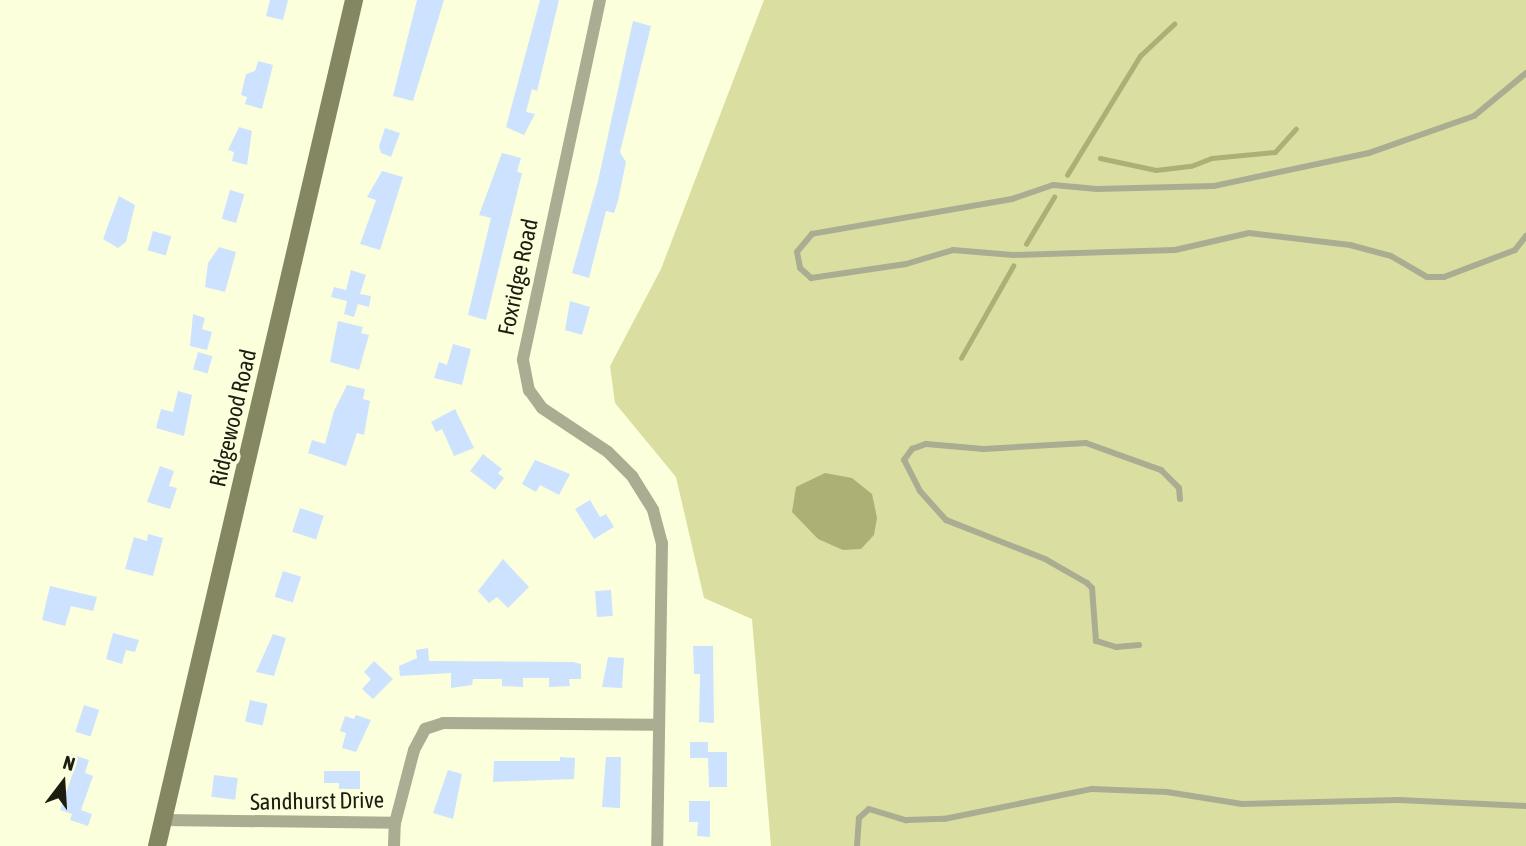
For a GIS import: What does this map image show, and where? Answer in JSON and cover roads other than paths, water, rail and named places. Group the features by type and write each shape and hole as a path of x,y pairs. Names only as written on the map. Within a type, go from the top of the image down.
{"main road":[{"name":"Ridgewood Road","path":"157,846 354,0"}],"street":[{"name":"Foxridge Road","path":"600,0 523,360 529,390 542,408 608,452 632,476 653,510 662,543 656,725 657,846"},
{"name":"Sandhurst Drive","path":"163,820 395,822 414,750 425,729 443,723 656,725"},
{"path":"394,846 395,822"}],"lane":[{"path":"1526,73 1474,116 1369,153 1214,186 1097,189 1053,185 1012,199 812,233 797,252 800,268 811,278 906,264 953,250 1013,255 1175,250 1249,233 1350,245 1391,256 1427,277 1444,277 1515,250 1526,236"},
{"path":"1139,645 1116,648 1096,640 1092,588 1087,583 1045,559 946,520 920,491 904,460 912,449 926,444 984,449 1086,443 1161,470 1179,488 1180,499"},
{"path":"857,846 859,818 869,809 906,820 944,819 1092,789 1167,792 1242,804 1399,800 1526,806"}],"waterway":[{"path":"1067,175 1140,56 1174,24"},
{"path":"1100,158 1156,170 1191,166 1212,158 1275,152 1296,129"},
{"path":"1026,244 1054,197"},
{"path":"961,358 1013,266"}]}
